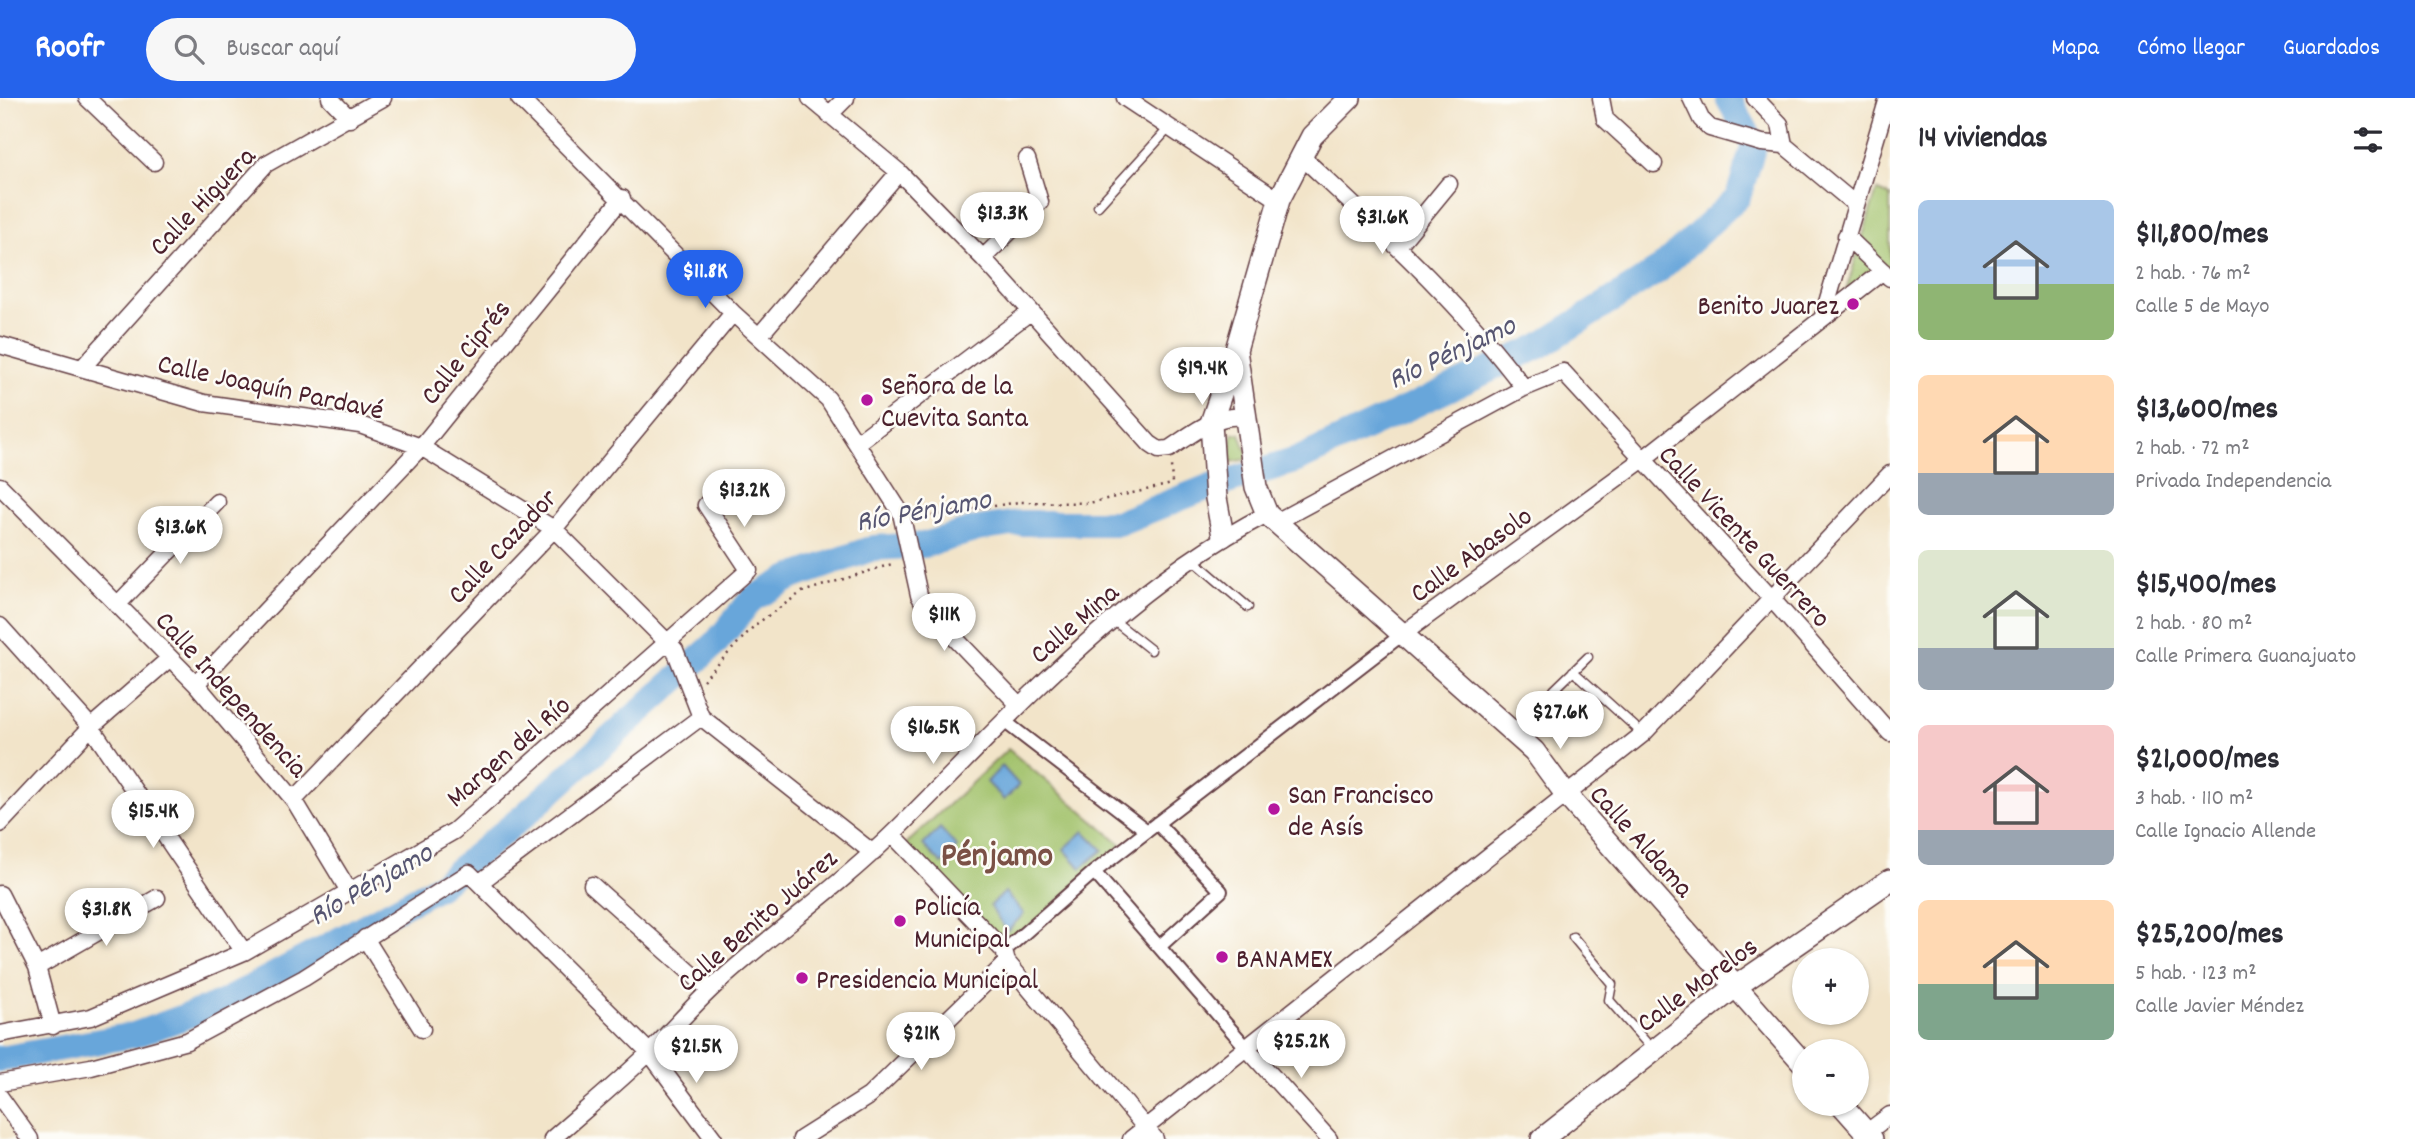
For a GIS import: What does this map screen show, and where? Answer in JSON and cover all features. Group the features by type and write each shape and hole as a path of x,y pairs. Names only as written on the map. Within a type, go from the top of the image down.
{"street":[{"path":"87,98 154,162"},
{"path":"330,98 350,119"},
{"name":"Calle Higuera","path":"82,368 266,164 383,98"},
{"path":"519,98 622,198 733,313 828,399 901,513 919,595 927,609 1019,705"},
{"path":"810,98 899,172 983,258 1150,444 1164,449 1211,423 1235,415 1248,425"},
{"path":"830,114 846,98"},
{"path":"1125,98 1279,200"},
{"path":"1223,536 1216,498 1211,423 1236,350 1279,200 1312,136 1350,98"},
{"path":"1601,98 1605,120 1654,164"},
{"path":"1691,98 1701,119 1710,128 1762,143 1784,145 1856,205"},
{"path":"1755,98 1780,124 1784,145"},
{"path":"1823,316 1888,98"},
{"path":"1300,155 1398,246 1485,337 1524,388"},
{"path":"983,258 1041,202 1027,159"},
{"path":"760,335 899,172"},
{"path":"1398,246 1449,184"},
{"name":"Calle Ciprés","path":"196,684 421,447 622,198"},
{"path":"1846,236 1887,275"},
{"name":"Calle Abasolo","path":"1006,956 1094,872 1152,827 1404,633 1642,460 1823,316 1887,275"},
{"path":"858,442 1030,312"},
{"name":"Calle Cazador","path":"294,800 554,529 733,313"},
{"name":"Calle Joaquín Pardavé","path":"0,345 204,403 360,425 421,447 554,529 672,647 701,717"},
{"name":"Calle Aldama","path":"1236,350 1256,487 1271,518 1404,633 1534,751 1567,796 1792,1050"},
{"name":"Calle Vicente Guerrero","path":"1563,372 1771,598 1890,733"},
{"name":"Calle Mina","path":"873,852 1019,705 1113,621 1191,558 1223,536 1271,518 1524,388 1563,372"},
{"path":"1131,1139 1150,1133 1245,1046 1643,734 1890,474"},
{"name":"Calle Independencia","path":"0,486 196,684 294,800 349,891"},
{"name":"Margen del Río","path":"0,1034 92,1017 244,952 454,831 672,647 749,570 706,505 722,486"},
{"path":"117,605 217,502"},
{"path":"1,625 91,727 244,952"},
{"path":"0,824 91,727 170,658"},
{"path":"0,1083 91,1067 187,1041 304,978 365,938 474,878 701,717 873,852"},
{"path":"1003,721 1152,827 1221,891 1159,947"},
{"path":"892,834 1006,956 1150,1133"},
{"name":"Calle Benito Juárez","path":"552,1139 649,1052 710,990 873,852"},
{"path":"1094,872 1329,1139"},
{"path":"474,878 649,1052 714,1139"},
{"name":"Calle Morelos","path":"1542,1139 1652,1049 1735,987 1890,880"},
{"path":"592,885 710,990"},
{"path":"0,894 37,967 53,1026"},
{"path":"37,967 157,898"},
{"path":"365,938 422,1029"},
{"path":"801,1139 869,1096 1006,956"},
{"path":"0,1097 30,1139"},
{"path":"1852,1116 1869,1136 1890,1115"}],"lane":[{"path":"1098,206 1169,127"},
{"path":"1191,558 1248,607"},
{"path":"1113,621 1151,650"},
{"path":"1554,690 1588,657"},
{"path":"1573,671 1643,734"},
{"path":"1573,937 1612,984 1609,1000 1652,1049"}],"path":[{"path":"901,513 931,516 1019,502 1089,503 1172,485 1164,449"},
{"path":"688,681 699,684 755,625 802,592 902,561 914,576"}],"green space":[{"path":"1877,190 1890,196 1890,264 1844,297"},
{"path":"1240,433 1249,459 1231,462 1232,434"},
{"path":"1008,749 1122,845 1007,946 905,845"}],"water":[{"path":"1002,766 1019,785 1004,800 987,782"},
{"path":"940,828 957,847 942,864 923,845"},
{"path":"1084,831 1103,850 1081,868 1064,849"},
{"path":"1005,892 1024,914 1007,931 990,906"}],"waterway":[{"name":"Río Pénjamo","path":"0,1059 134,1035 220,1004 439,886 526,814 715,644 752,599 790,578 873,548 924,545 977,529 1019,523 1118,523 1201,490 1297,460 1540,346 1659,270 1738,197 1754,145 1728,98"}],"place":[{"name":"Benito Juarez","path":"1853,304"},
{"name":"Señora de la Cuevita Santa","path":"867,400"},
{"name":"San Francisco de Asís","path":"1274,809"},
{"name":"Policía Municipal","path":"900,921"},
{"name":"BANAMEX","path":"1222,957"},
{"name":"Presidencia Municipal","path":"802,978"}],"district":[{"name":"Pénjamo","path":"997,853"}]}
